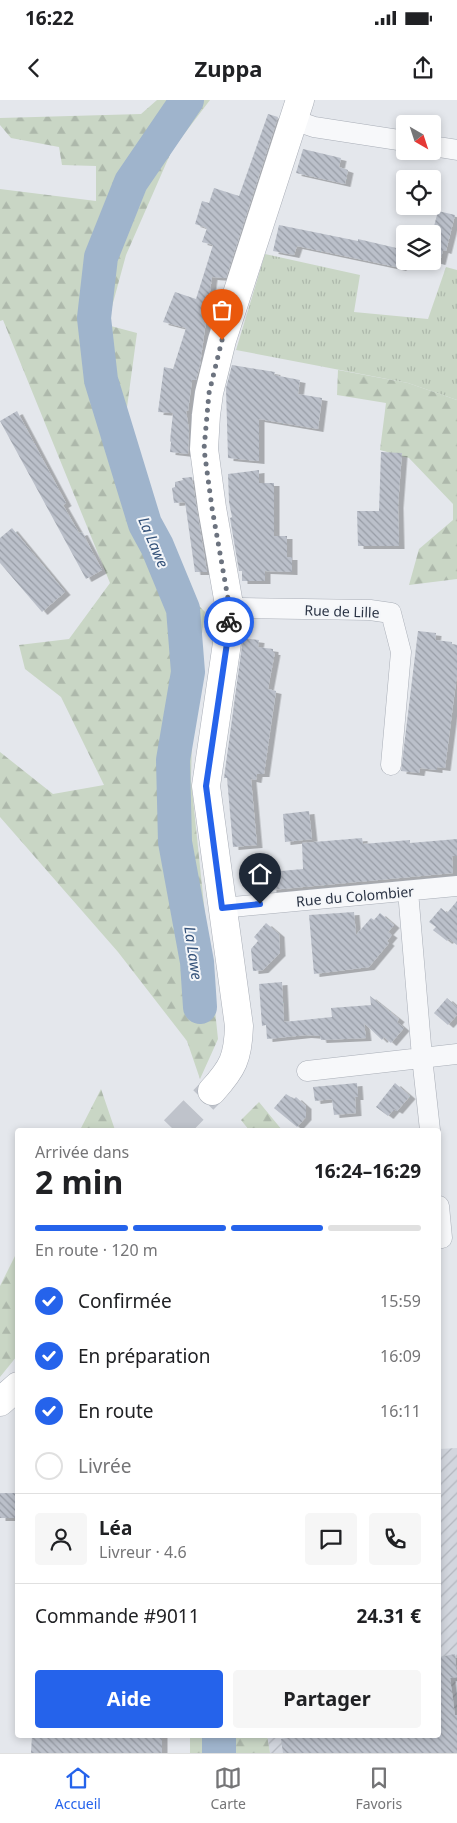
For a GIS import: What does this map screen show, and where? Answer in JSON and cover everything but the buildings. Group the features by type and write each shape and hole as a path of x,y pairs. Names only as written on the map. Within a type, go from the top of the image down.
{"street":[{"path":"212,1091 230,1071 238,1046 239,1026 206,786 230,610 212,508 204,449 209,393 222,340 297,110 314,126 396,140"},
{"path":"441,147 457,150"},
{"name":"Rue de Lille","path":"230,610 241,608 370,610 390,613 401,652 391,765"},
{"name":"Rue du Colombier","path":"222,908 457,886"},
{"path":"408,891 430,1128"},
{"path":"307,1071 457,1054"},
{"path":"441,1227 442,1238"},
{"path":"0,1402 15,1389"}],"shaded area":[{"path":"457,1448 457,1753 270,1753 268,1738 441,1738 441,1449"}],"green space":[{"path":"157,100 210,100 172,150 126,255 107,325 137,333 125,422 137,543 205,612 193,699 191,780 218,1039 200,1079 187,1041 118,952 0,817 0,752 53,794 104,785 61,697 25,669 19,645 69,639 110,583 3,320 0,321 0,189 96,201 96,166 62,165 59,147 11,138 0,125 0,118 141,114"},
{"path":"265,254 360,275 354,312 428,319 446,267 457,270 457,400 408,383 236,350"},
{"path":"338,370 408,383 457,400 457,579 409,585 419,549 453,520 453,504 409,458 380,450 386,403 337,395"},
{"path":"101,1089 114,1128 81,1128"},
{"path":"259,1102 280,1128 247,1128 241,1120"},
{"path":"15,1256 15,1358 0,1377 0,1286"},
{"path":"190,1738 268,1738 270,1753 190,1753"}],"waterway":[{"name":"La Lawe","path":"187,100 131,182 101,257 94,318 101,380 145,524 157,546 183,609 188,672 173,760 175,842 197,962 200,1007"},
{"name":"La Lawe","path":"219,1738 219,1753"}],"tunnel":[{"path":"176,1128 212,1091"}],"way so far":[{"path":"222,340 209,393 204,449 212,508 230,610 229,622"}],"route":[{"path":"229,622 206,786 222,908 260,904"}]}
